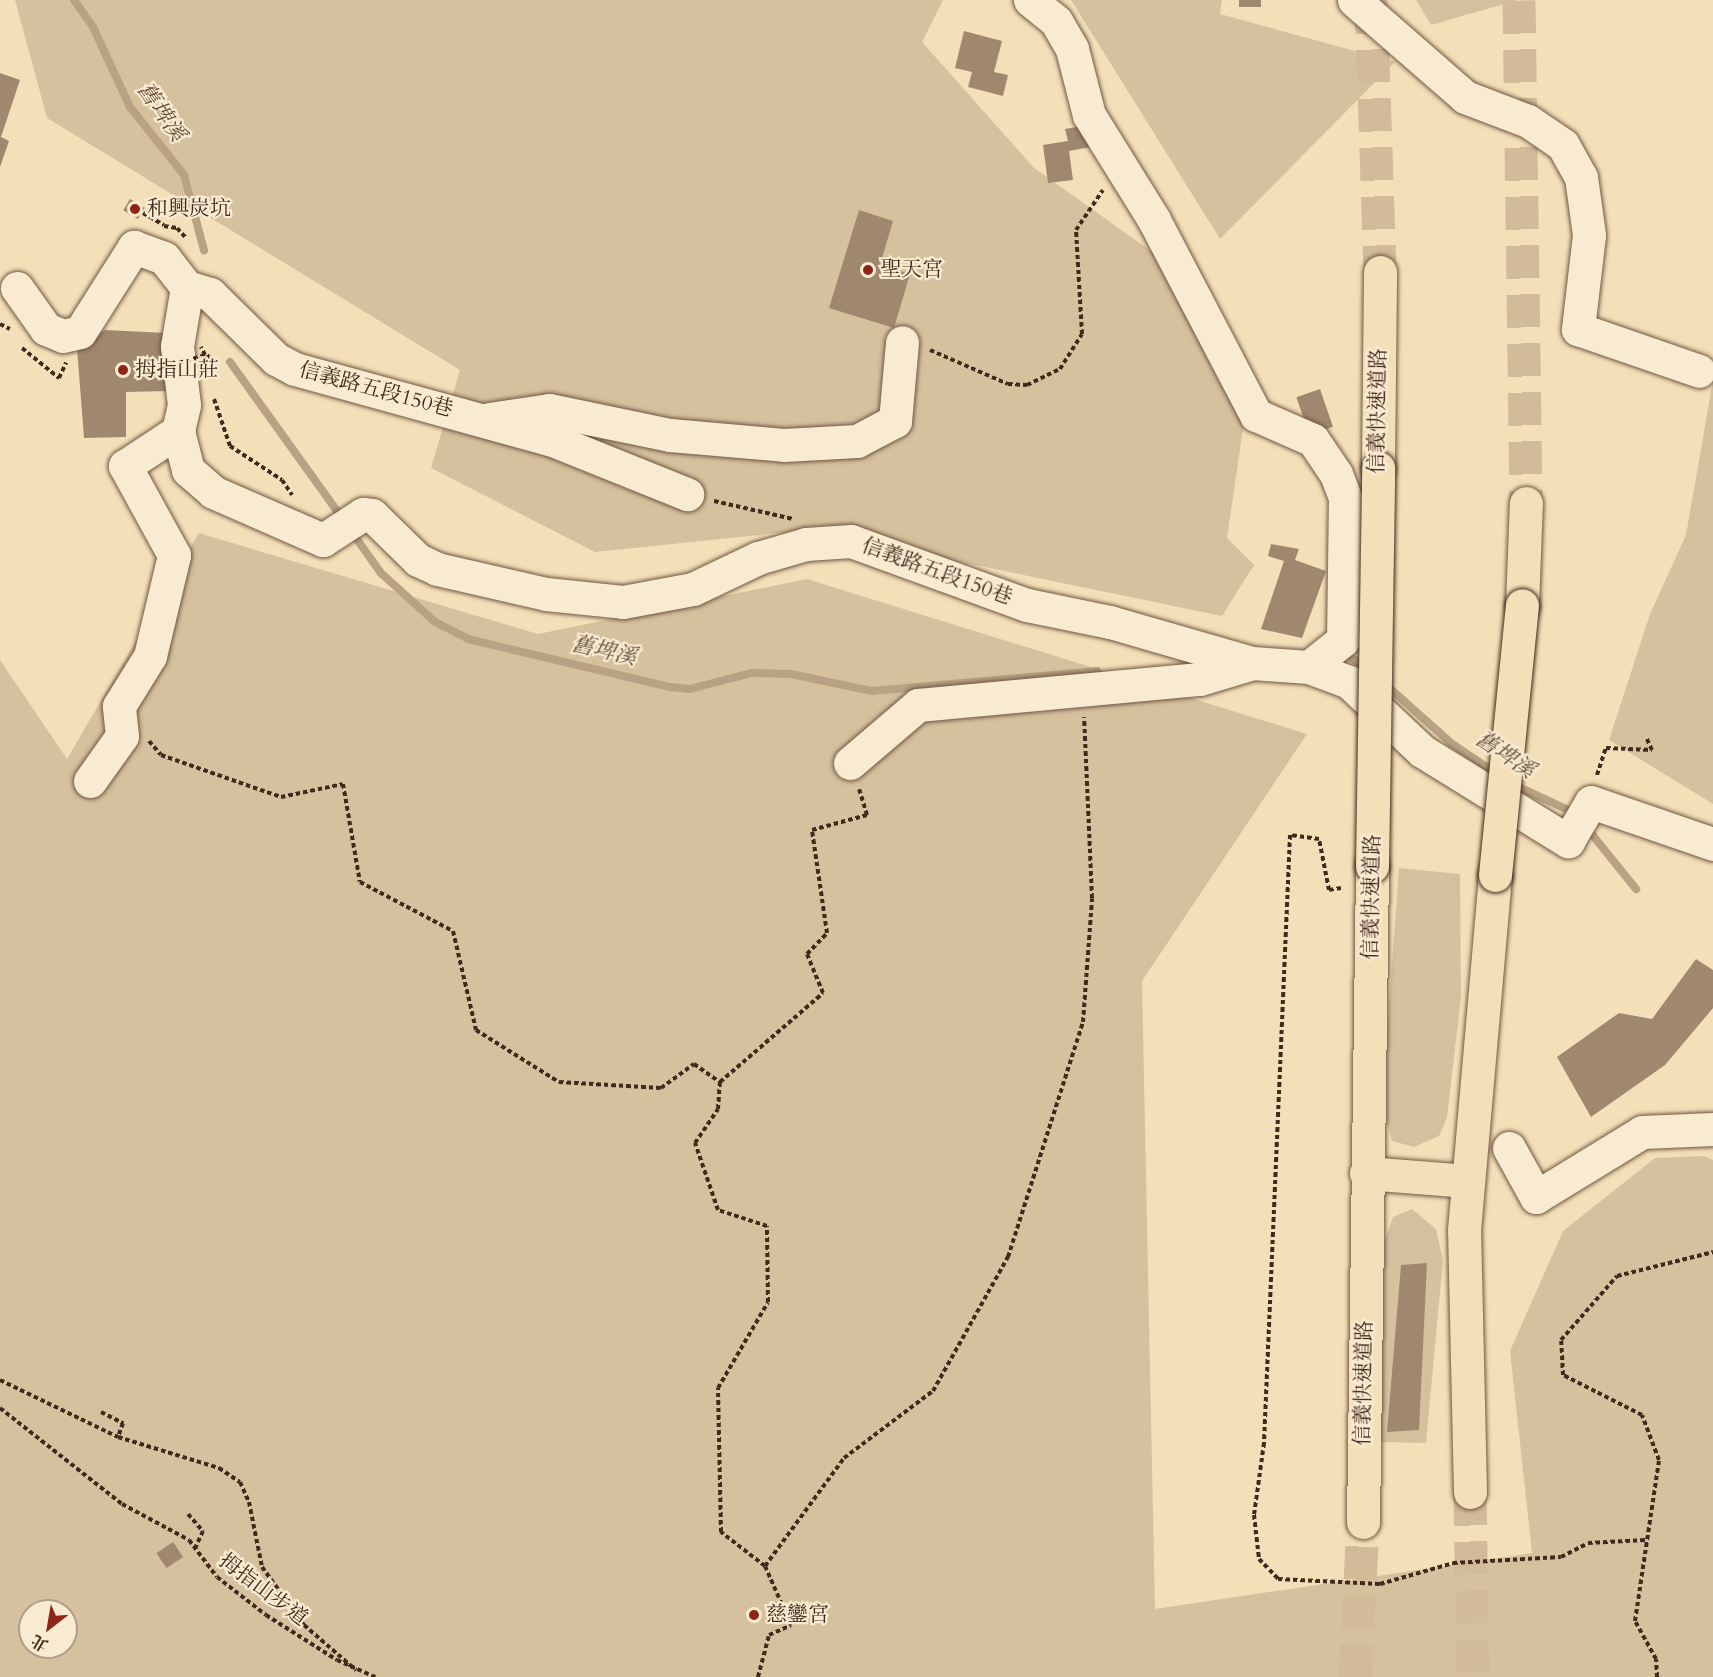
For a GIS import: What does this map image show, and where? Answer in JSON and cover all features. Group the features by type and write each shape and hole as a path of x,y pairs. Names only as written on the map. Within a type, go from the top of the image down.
{"highway":[{"name":"信義快速道路","path":"1363,1522 1380,272"},
{"path":"1470,1492 1464,1230 1495,875 1522,605 1526,503"},
{"path":"1366,1173 1468,1181"}],"street":[{"path":"1030,0 1056,21 1067,40 1089,115 1154,220 1256,415 1313,440 1336,474 1345,497 1343,640 1309,667"},
{"path":"1354,0 1466,97 1528,121 1563,145 1581,177 1590,235 1578,329 1699,371"},
{"name":"信義路五段150巷","path":"17,288 46,328 63,336 80,332 134,247 164,258 187,287 210,294 276,359 295,369 550,439 687,494"},
{"path":"187,287 190,355 184,405 178,431 188,470 198,482 323,540"},
{"name":"信義路五段150巷","path":"485,420 549,410 670,435 784,445 857,441 895,421 903,342"},
{"path":"90,781 122,736 119,706 150,656 174,555 125,466 178,431"},
{"name":"信義路五段150巷","path":"323,540 363,514 372,515 418,560 437,569 546,594 623,602 693,589 758,558 806,544 851,541 1028,605 1110,622 1251,663 1309,667 1349,682 1422,751 1568,841 1591,802"},
{"path":"850,764 918,705 1200,679 1251,663"},
{"path":"1591,802 1713,844"},
{"path":"1509,1148 1536,1197 1642,1131 1713,1130"}],"path":[{"path":"903,342 955,358 1008,384 1027,385 1060,369 1079,345 1083,326 1076,230 1111,180"},
{"path":"143,213 164,226"},
{"path":"210,354 215,364 211,388 227,441 282,480 323,540"},
{"path":"687,494 796,520"},
{"path":"765,1566 844,1458 933,1391 1008,1257 1083,1022 1092,898 1082,689"},
{"path":"119,706 161,755 281,797 344,784 360,882 453,931 476,1030 559,1082 661,1089 694,1064 720,1082"},
{"path":"1591,802 1606,748 1652,750 1646,737"},
{"path":"758,1677 769,1635 791,1625 765,1566 721,1532 718,1388 768,1302 767,1226 718,1210 695,1143 718,1109 720,1082 823,993 807,954 827,933 812,830 867,815 850,764"},
{"path":"1290,835 1319,839 1329,890 1341,890 1341,882"},
{"path":"1657,1677 1656,1659 1635,1621 1659,1460 1642,1415 1563,1375 1561,1340 1617,1276 1713,1252"},
{"path":"0,1380 118,1437 219,1468 240,1482 249,1502 262,1567 304,1625 356,1670"},
{"name":"拇指山步道","path":"0,1408 122,1504 189,1540 194,1550 248,1601 356,1670 375,1677"},
{"path":"101,1412 123,1423 118,1437"},
{"path":"188,1514 203,1531 194,1550"}],"shaded area":[{"path":"15,0 943,0 922,42 1033,167 1176,269 1249,388 1227,538 1254,565 1222,616 806,530 595,552 431,468 460,370 47,118"},
{"path":"1071,0 1222,0 1220,14 1395,62 1220,239"},
{"path":"1416,0 1518,0 1431,25"},
{"path":"1713,380 1713,804 1609,740 1650,614 1686,535"},
{"path":"199,533 538,634 807,579 1307,734 1142,981 1155,1609 1532,1553 1510,1351 1563,1231 1655,1158 1704,1156 1713,1160 1713,1677 0,1677 0,660 67,759"},
{"path":"1399,868 1460,874 1461,997 1447,1118 1439,1136 1414,1147 1392,1141 1382,1104"},
{"path":"1412,1209 1436,1229 1443,1260 1426,1443 1379,1442 1383,1246 1393,1217"}],"building":[{"path":"1239,0 1261,0 1261,7 1239,7"},
{"path":"964,31 1002,41 994,72 1008,75 1003,96 968,87 972,72 955,68"},
{"path":"0,73 20,80 1,137 9,141 0,167"},
{"path":"1088,125 1091,147 1069,151 1073,180 1048,183 1043,145 1068,141 1065,129"},
{"name":"和興炭坑","path":"130,199 145,208 138,219 123,210"},
{"name":"聖天宮","path":"859,210 893,221 880,265 910,274 894,328 829,308"},
{"name":"拇指山莊","path":"105,330 166,333 168,391 126,392 126,437 84,438 77,348"},
{"path":"1320,389 1333,427 1309,435 1296,397"},
{"path":"1271,544 1299,549 1295,560 1326,571 1302,638 1261,629 1284,561 1268,556"},
{"path":"1696,959 1713,970 1713,1008 1665,1065 1591,1117 1557,1057 1619,1013 1652,1019"},
{"path":"1427,1263 1419,1430 1387,1432 1401,1265"},
{"path":"173,1542 183,1557 166,1568 156,1553"}],"waterway":[{"name":"舊埤溪","path":"74,0 93,27 130,107 184,175 204,250"},
{"name":"舊埤溪","path":"230,362 343,519"},
{"name":"舊埤溪","path":"351,531 381,573 435,622 468,639 670,687 690,689 751,673 791,674 872,691 1097,671"},
{"name":"舊埤溪","path":"1346,655 1365,666"},
{"name":"舊埤溪","path":"1385,684 1451,743 1497,774"},
{"name":"舊埤溪","path":"1512,784 1575,813"},
{"name":"舊埤溪","path":"1586,827 1636,889"}],"tunnel":[{"path":"1371,0 1380,272"},
{"path":"1519,0 1526,503"},
{"path":"1470,1492 1473,1677"},
{"path":"1355,1677 1363,1522"}],"place":[{"name":"和興炭坑","path":"135,209"},
{"name":"聖天宮","path":"868,270"},
{"name":"拇指山莊","path":"123,370"},
{"name":"慈鑾宮","path":"754,1615"}]}
